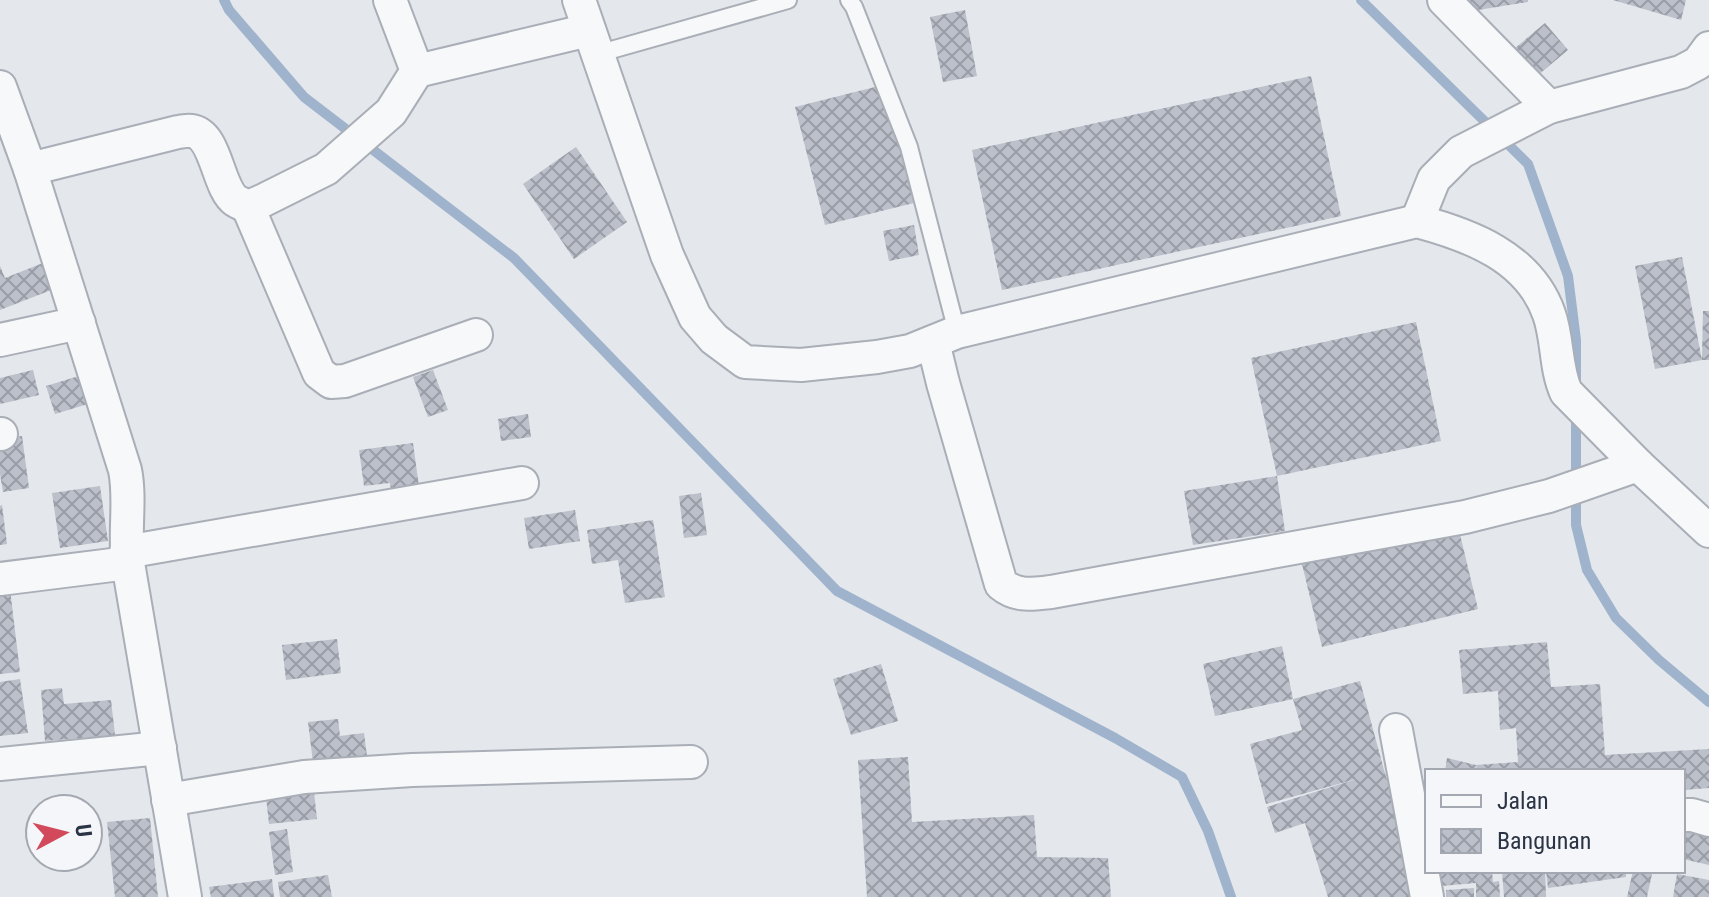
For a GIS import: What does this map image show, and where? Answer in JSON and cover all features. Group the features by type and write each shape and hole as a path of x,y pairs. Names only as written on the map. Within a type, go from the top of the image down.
{"street":[{"path":"390,0 417,71"},
{"path":"1444,0 1549,107"},
{"path":"248,207 326,169 391,112 417,71 588,28 667,255 695,317 714,339 745,362 801,365 910,351 945,337 1417,221 1458,232 1482,243 1522,270 1539,293 1549,314 1560,378 1566,392 1709,531"},
{"path":"1417,221 1434,179 1461,152 1549,107 1681,72 1698,63 1709,48"},
{"path":"0,87 30,169 125,470 128,485 125,521 127,557 185,897"},
{"path":"30,169 178,132 191,130 200,134 209,146 229,194 236,202 248,207 319,373 331,382 345,381 476,335"},
{"path":"0,340 79,323"},
{"path":"945,337 943,383 1001,584 1024,595 1465,517 1559,492 1638,465"},
{"path":"0,579 522,483"},
{"path":"1396,730 1422,843 1427,897"},
{"path":"0,764 160,748"},
{"path":"168,800 304,777 412,770 691,762"},
{"path":"1685,815 1709,820"}],"lane":[{"path":"588,28 788,0"},
{"path":"849,0 909,147 945,337"}],"building":[{"path":"1470,0 1528,0 1528,2 1472,11"},
{"path":"1613,0 1686,0 1681,20"},
{"path":"965,10 977,76 943,82 930,17"},
{"path":"1545,23 1568,50 1537,76 1514,49"},
{"path":"1311,76 1341,216 1002,290 972,150"},
{"path":"883,85 914,203 825,225 795,107"},
{"path":"576,147 627,222 574,259 523,184"},
{"path":"914,225 919,255 889,261 883,231"},
{"path":"1682,257 1702,360 1655,369 1635,266"},
{"path":"48,261 59,287 0,310 0,266 5,278"},
{"path":"1703,311 1709,311 1709,360 1702,360"},
{"path":"1416,322 1441,441 1277,476 1251,358"},
{"path":"33,370 39,395 0,404 0,378"},
{"path":"433,370 448,410 428,417 413,377"},
{"path":"92,372 101,400 55,414 46,386"},
{"path":"528,414 531,437 501,441 498,419"},
{"path":"22,436 29,488 3,492 0,439"},
{"path":"413,443 420,494 392,498 390,483 364,486 359,450"},
{"path":"1277,476 1285,531 1193,545 1184,491"},
{"path":"100,486 108,541 60,548 52,493"},
{"path":"701,493 707,535 684,538 679,496"},
{"path":"0,506 7,544 0,545"},
{"path":"575,510 580,541 529,549 524,518"},
{"path":"653,520 665,597 625,603 618,560 592,564 587,530"},
{"path":"1457,522 1478,609 1322,647 1301,560"},
{"path":"10,589 20,672 0,674 0,590"},
{"path":"337,639 341,673 286,680 282,645"},
{"path":"1547,642 1551,687 1600,684 1605,755 1709,749 1709,788 1685,790 1685,769 1477,769 1476,765 1518,762 1516,728 1500,730 1498,691 1463,694 1459,650"},
{"path":"1282,646 1293,699 1215,716 1203,664"},
{"path":"881,664 898,721 851,735 833,679"},
{"path":"20,679 28,733 0,736 0,682"},
{"path":"1360,681 1423,897 1328,897 1305,823 1275,833 1267,807 1360,778 1266,804 1250,744 1302,730 1293,699"},
{"path":"62,688 64,704 111,700 115,735 45,741 41,690"},
{"path":"338,719 340,736 364,733 368,764 314,771 308,722"},
{"path":"908,757 912,822 1034,815 1037,857 1108,858 1111,897 867,897 858,760"},
{"path":"1447,758 1476,765 1475,769 1445,769"},
{"path":"313,783 317,819 269,824 265,788"},
{"path":"150,818 158,897 115,897 107,822"},
{"path":"1685,820 1709,822 1709,865 1685,859"},
{"path":"287,829 293,872 275,875 269,832"},
{"path":"1440,873 1492,873 1493,882 1499,881 1500,897 1476,897 1476,883 1441,886"},
{"path":"1502,873 1545,873 1546,897 1504,897"},
{"path":"1546,873 1625,873 1626,877 1548,888"},
{"path":"1633,873 1652,874 1647,897 1627,897"},
{"path":"1677,874 1709,880 1709,897 1673,897"},
{"path":"328,875 332,897 280,897 278,882"},
{"path":"272,879 274,897 211,897 209,887"},
{"path":"1474,888 1474,897 1446,897 1446,890"}],"waterway":[{"path":"224,0 229,10 304,97 514,258 837,591 1115,738 1182,777 1208,831 1231,897"},
{"path":"1361,0 1528,164 1568,276 1576,340 1576,384"},
{"path":"1576,412 1576,525 1587,570 1616,618 1709,702"}]}
